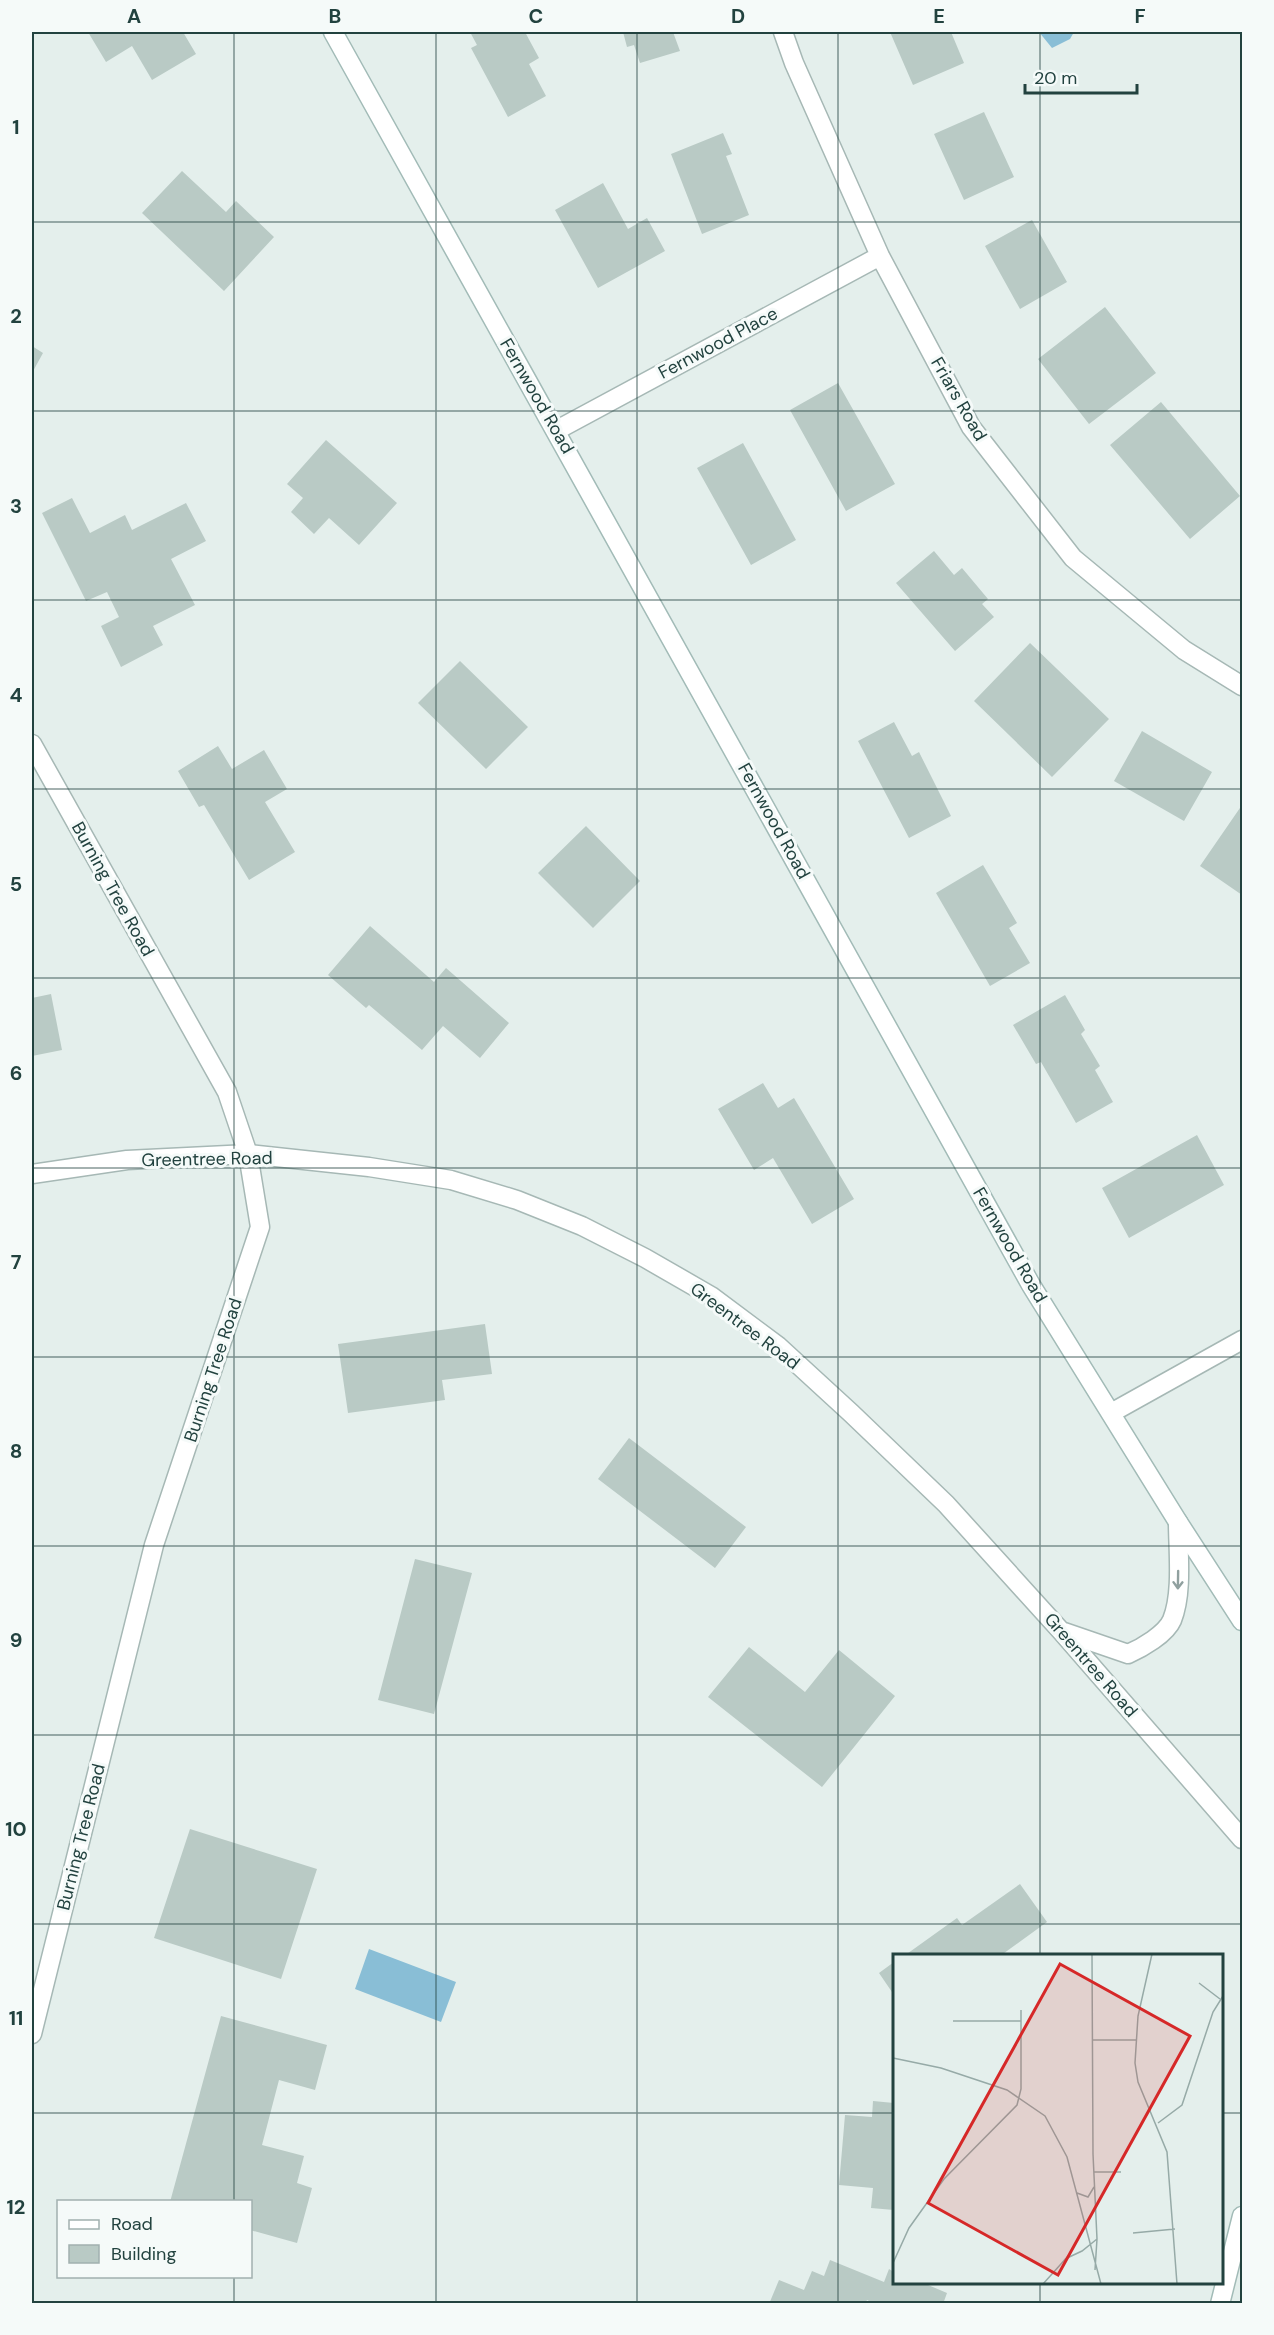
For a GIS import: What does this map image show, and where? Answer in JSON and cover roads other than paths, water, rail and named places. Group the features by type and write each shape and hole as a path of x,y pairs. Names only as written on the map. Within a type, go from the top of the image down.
{"street":[{"name":"Fernwood Road","path":"333,32 1025,1274 1242,1621"},
{"name":"Friars Road","path":"783,32 794,63 880,256 971,427 1074,558 1184,650 1242,686"},
{"name":"Fernwood Place","path":"556,430 880,256"},
{"name":"Burning Tree Road","path":"32,744 227,1092 248,1154 260,1227 154,1545 32,2034"},
{"name":"Greentree Road","path":"32,1174 127,1160 248,1154 369,1167 451,1180 517,1200 582,1226 645,1258 711,1296 778,1346 946,1504 1061,1631 1242,1839"},
{"path":"1111,1413 1242,1340"},
{"path":"1061,1631 1128,1654 1146,1646 1171,1621 1178,1588 1178,1522"},
{"name":"Fernwood Road","path":"1228,1601 1242,1636"},
{"path":"1220,2304 1242,2216"}],"water":[{"path":"1039,32 1074,32 1070,39 1052,48"},
{"path":"369,1949 456,1982 441,2022 355,1989"}]}
